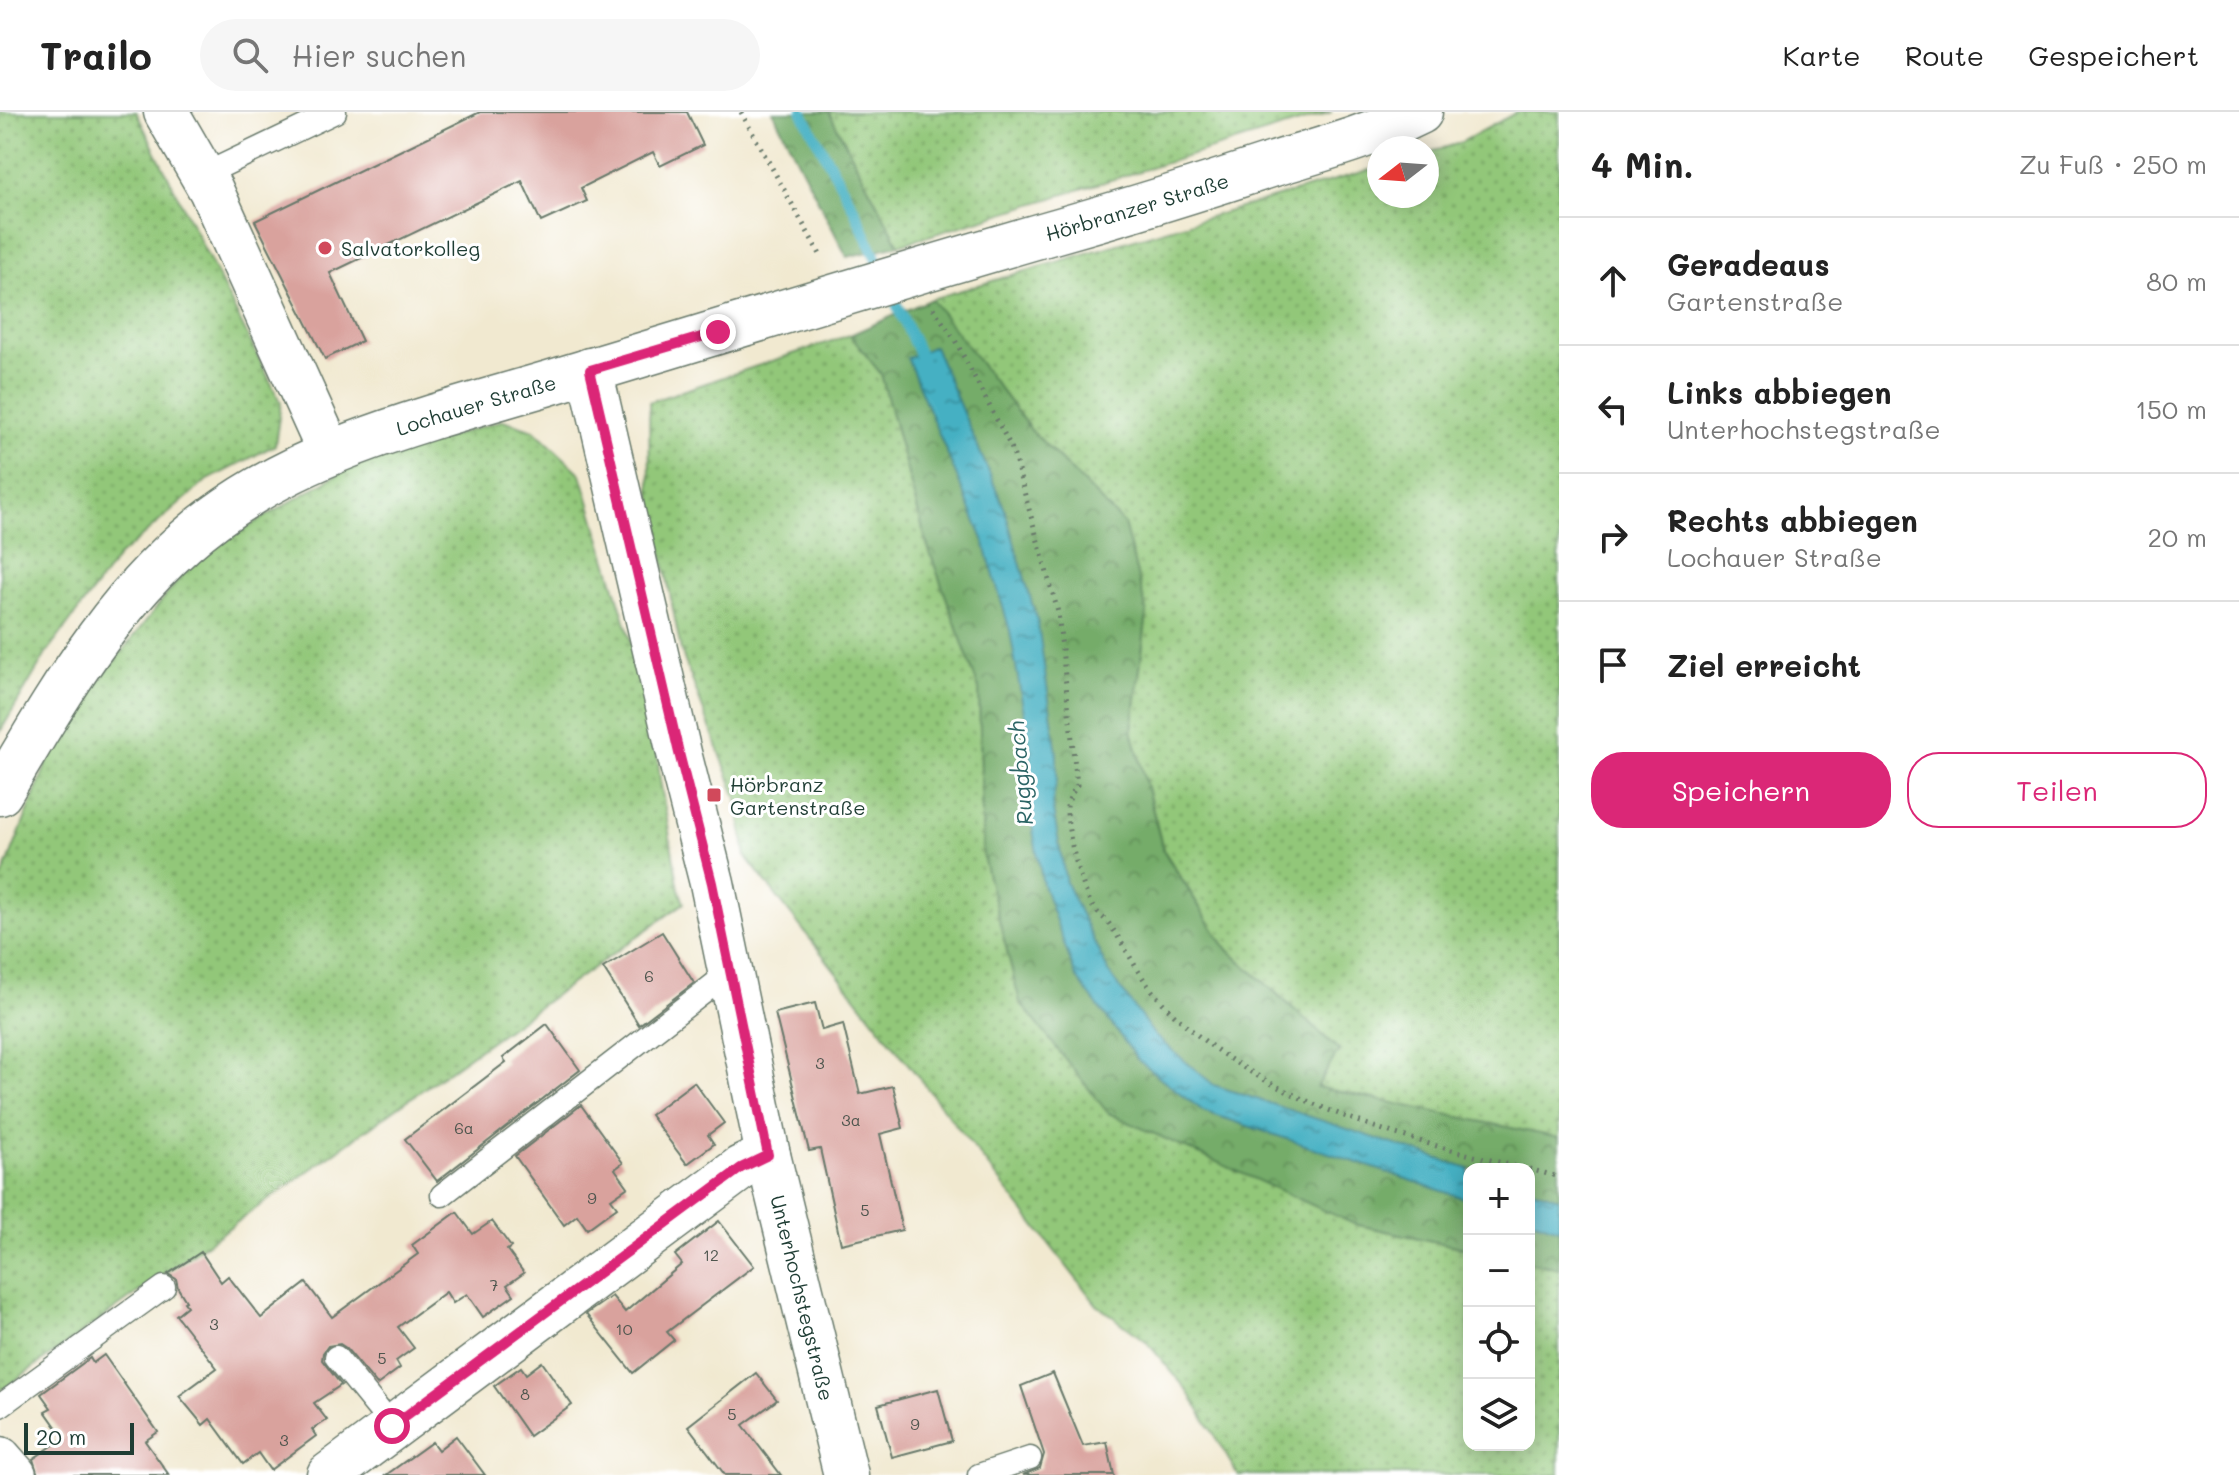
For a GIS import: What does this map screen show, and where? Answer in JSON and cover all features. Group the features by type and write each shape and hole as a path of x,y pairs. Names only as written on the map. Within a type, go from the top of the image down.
{"street":[{"path":"166,112 203,175 330,453"},
{"name":"Hörbranzer Straße","path":"847,292 1138,207 1300,156 1400,122 1420,112"},
{"name":"Lochauer Straße","path":"0,793 72,672 123,603 165,560 212,519 265,484 330,453 413,424 847,292"},
{"name":"Unterhochstegstraße","path":"590,370 712,883 768,1155 846,1475"},
{"path":"329,1475 741,1168 768,1155"},
{"path":"0,1459 14,1475"}],"lane":[{"path":"203,175 335,112"},
{"path":"442,1195 730,972"},
{"path":"0,1406 164,1287"},
{"path":"336,1357 392,1426"},
{"path":"979,1475 1030,1458"}],"path":[{"path":"741,112 847,292"},
{"path":"904,275 955,340 1012,449 1058,612 1077,785 1067,808 1078,870 1094,907 1110,925 1135,969 1161,1001 1194,1031 1239,1064 1302,1100 1387,1130 1502,1163"},
{"path":"1535,1171 1559,1177"}],"green space":[{"path":"0,112 136,112 281,403 275,445 206,481 118,557 46,654 0,732"},
{"path":"773,112 829,112 899,245 847,257"},
{"path":"829,112 1332,112 899,245"},
{"path":"1517,112 1559,112 1559,1138 1316,1087 1339,1050 1225,947 1163,849 1132,730 1147,613 1124,524 1031,430 931,299 1367,171 1367,208 1439,208 1439,149 1460,143"},
{"path":"931,299 1031,430 1124,524 1147,613 1132,730 1163,850 1225,947 1339,1050 1317,1087 1559,1138 1559,1268 1535,1263 1535,1163 1463,1163 1463,1248 1354,1224 1108,1113 1020,1002 983,857 979,689 926,541 881,374 850,335"},
{"path":"850,335 881,374 926,541 979,689 983,857 1354,1224 1463,1248 1463,1451 1535,1451 1535,1263 1559,1269 1559,1475 1238,1475 1188,1391 1146,1341 1097,1305 746,857 737,798 681,651 650,489 649,402"},
{"path":"503,420 534,430 581,474 653,714 660,780 684,903 0,1391 0,883 59,732 196,557 347,469"}],"water":[{"path":"934,346 1004,507 1038,624 1057,753 1057,779 1052,804 1066,883 1109,973 1155,1036 1214,1085 1463,1167 1463,1198 1203,1111 1139,1061 1076,977 1043,885 1027,799 1031,754 1010,631 983,539 907,358"},
{"path":"1535,1190 1559,1198 1559,1229 1535,1221"}],"building":[{"name":"Salvatorkolleg","path":"480,112 687,112 703,145 660,166 653,152 581,188 587,201 541,222 522,181 330,273 362,341 325,359 255,221"},
{"path":"662,932 694,983 639,1025 603,968"},
{"path":"815,1003 822,1030 843,1024 860,1094 893,1086 903,1128 880,1134 902,1230 841,1244 820,1149 809,1151 775,1013"},
{"path":"547,1024 580,1070 437,1181 405,1139 506,1062 503,1058"},
{"path":"694,1082 724,1123 708,1135 714,1144 687,1164 650,1115"},
{"path":"581,1105 623,1163 615,1169 628,1187 611,1199 617,1207 587,1229 577,1215 564,1225 515,1156"},
{"path":"457,1212 473,1234 492,1221 511,1247 507,1250 524,1273 507,1285 514,1295 483,1317 467,1294 453,1303 446,1292 398,1327 414,1348 396,1361 400,1368 377,1385 346,1348 340,1344 328,1346 322,1360 341,1385 314,1403 327,1420 312,1430 316,1436 270,1470 258,1453 243,1464 210,1419 203,1425 179,1396 217,1368 176,1315 187,1306 176,1279 168,1274 201,1252 221,1282 228,1276 261,1318 306,1283 332,1317 418,1254 412,1245"},
{"path":"719,1221 754,1266 667,1332 674,1340 633,1373 586,1314 612,1296 625,1312 682,1264 675,1255"},
{"path":"104,1355 158,1432 145,1441 169,1475 38,1475 33,1459 64,1438 45,1411 51,1408 41,1394 90,1358 93,1363"},
{"path":"542,1362 572,1405 529,1436 494,1386 521,1367 526,1374"},
{"path":"756,1373 777,1400 743,1425 781,1475 725,1475 688,1426"},
{"path":"1053,1373 1083,1446 1107,1442 1114,1475 1023,1475 1040,1468 1044,1454 1021,1386"},
{"path":"938,1389 952,1441 892,1457 878,1405"},
{"path":"456,1436 485,1475 386,1475 432,1442 438,1450"}],"waterway":[{"name":"Ruggbach","path":"802,112 854,209 882,272"},
{"name":"Ruggbach","path":"889,288 925,367"}],"place":[{"name":"Salvatorkolleg","path":"325,248"},
{"name":"Hörbranz Gartenstraße","path":"714,795"}],"route":[{"path":"392,1426 741,1168 768,1155 712,883 590,370 718,332"}]}
